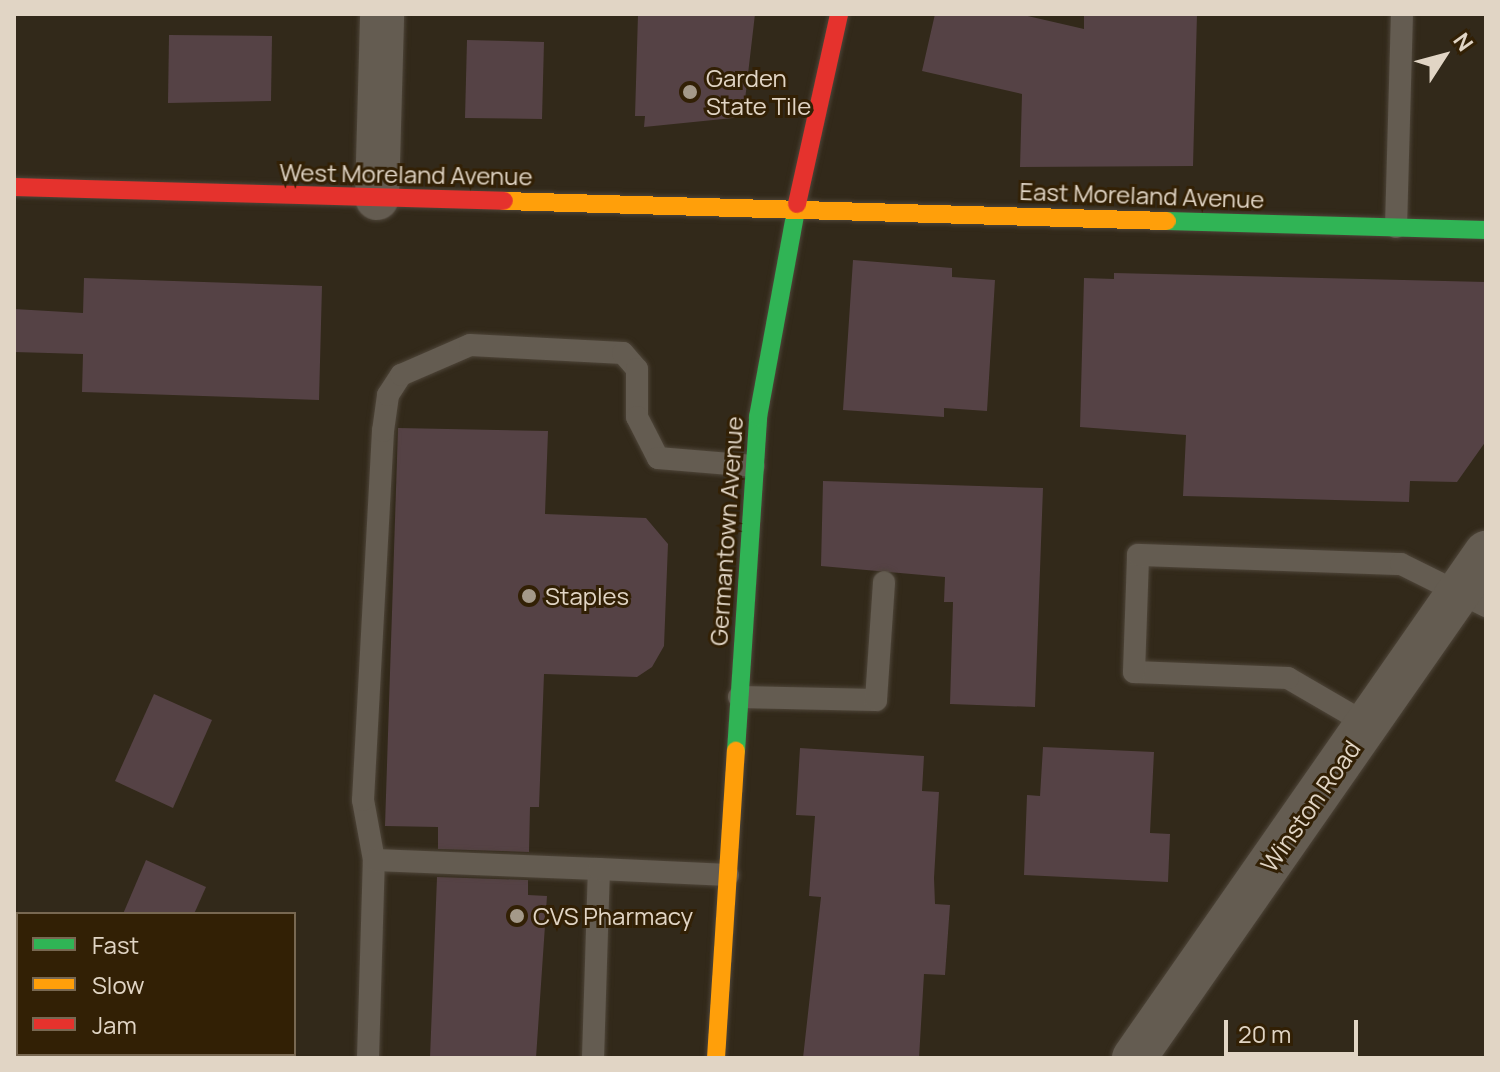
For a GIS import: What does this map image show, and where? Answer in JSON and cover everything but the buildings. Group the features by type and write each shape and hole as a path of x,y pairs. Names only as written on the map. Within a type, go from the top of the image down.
{"street":[{"path":"377,198 382,14"},
{"name":"Germantown Avenue","path":"716,1058 754,466 772,314 839,14"},
{"name":"West Moreland Avenue","path":"14,187 797,209"},
{"name":"East Moreland Avenue","path":"797,209 1486,230"},
{"name":"Winston Road","path":"1134,1058 1367,724 1472,599 1486,553"}],"lane":[{"path":"1396,227 1402,14"},
{"path":"368,1058 374,860 363,800 383,431 388,395 401,375 470,345 623,353 637,369 637,417 658,458 754,466"},
{"path":"1367,724 1288,678 1134,672 1138,555 1378,561 1421,570 1472,599"},
{"path":"739,697 876,700 884,582"},
{"path":"374,860 728,875"},
{"path":"593,1058 599,869"}],"traffic: fast":[{"path":"736,751 758,417 797,204"},
{"path":"1167,221 1486,230"}],"traffic: slow":[{"path":"504,201 1167,221"},
{"path":"716,1058 736,751"}],"traffic: jam":[{"path":"797,204 839,14"},
{"path":"14,187 504,201"}],"place":[{"name":"Garden State Tile","path":"690,92"},
{"name":"Staples","path":"529,596"},
{"name":"CVS Pharmacy","path":"517,916"}]}
